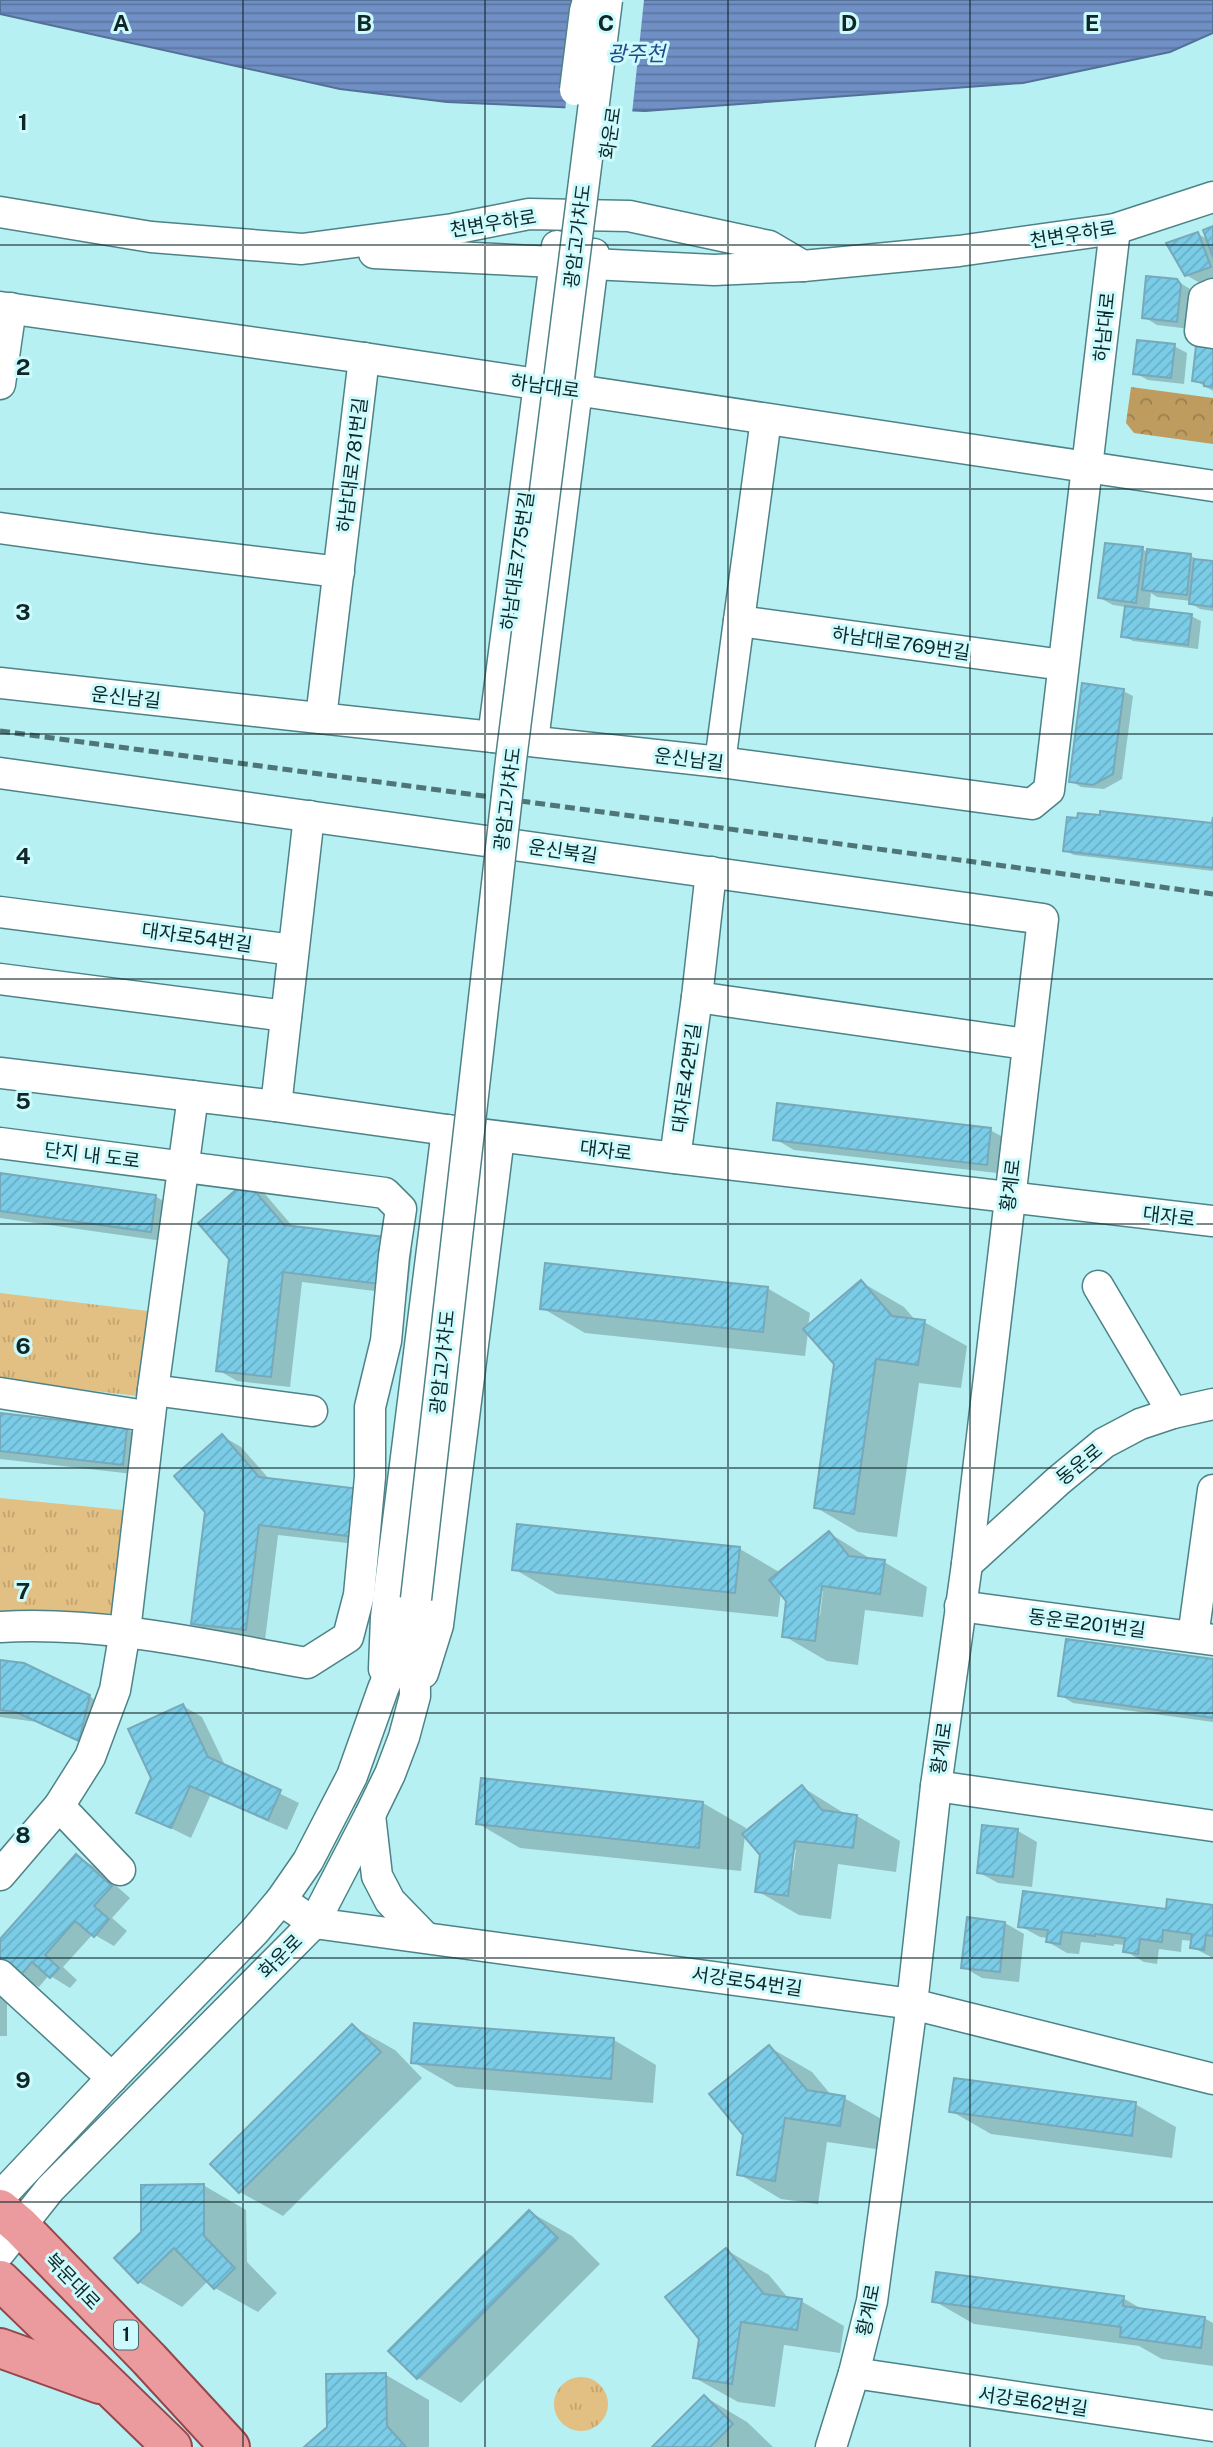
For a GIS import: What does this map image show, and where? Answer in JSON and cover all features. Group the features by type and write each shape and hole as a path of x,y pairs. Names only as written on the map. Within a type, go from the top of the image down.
{"main road":[{"name":"북문대로","path":"5,2221 149,2359 230,2447"},
{"name":"1","path":"0,2280 172,2447"},
{"path":"0,2348 112,2388"}],"street":[{"name":"화운로","path":"540,385 588,0"},
{"name":"광암고가차도","path":"415,1608 511,760 607,0"},
{"name":"화운로","path":"577,390 627,0"},
{"name":"천변우하로","path":"593,259 714,270 803,266 959,251 1115,229 1213,197"},
{"name":"천변우하로","path":"0,212 151,237 302,249 556,254"},
{"name":"천변우하로","path":"302,249 453,229 529,214 629,216 769,246 803,266"},
{"name":"하남대로","path":"1089,467 1115,229"},
{"path":"1213,294 1204,298 1200,331 1213,333"},
{"name":"하남대로","path":"6,308 365,358 1213,486"},
{"path":"0,384 6,308"},
{"name":"하남대로781번길","path":"321,718 365,358"},
{"name":"하남대로775번길","path":"494,737 540,385"},
{"name":"하남대로775번길","path":"533,741 577,390"},
{"path":"720,762 766,419"},
{"name":"운신남길","path":"0,682 720,762 1032,804 1049,790 1089,467"},
{"path":"0,528 339,572"},
{"name":"하남대로769번길","path":"739,621 1063,665"},
{"name":"운신북길","path":"0,773 1043,919"},
{"path":"276,1105 309,816"},
{"name":"대자로42번길","path":"674,1158 697,997 711,872"},
{"name":"대자로54번길","path":"0,912 293,950"},
{"name":"황계로","path":"831,2447 854,2373 872,2301 912,2004 936,1786 967,1564 1026,1044 1043,919"},
{"path":"0,979 286,1016"},
{"name":"대자로42번길","path":"697,997 1026,1044"},
{"name":"대자로","path":"0,1073 276,1105 499,1137 1213,1221"},
{"path":"0,1875 59,1806 90,1757 115,1690 125,1631 153,1390 193,1096"},
{"path":"383,1689 386,1617 447,1130"},
{"path":"415,1696 438,1626 499,1137"},
{"name":"단지 내 도로","path":"0,1143 385,1193 401,1209 386,1341 370,1407 370,1477 359,1595 348,1637 307,1663 125,1631"},
{"path":"1098,1286 1173,1413"},
{"path":"153,1390 312,1411"},
{"path":"0,1393 133,1414"},
{"name":"동운로","path":"967,1564 1104,1443 1140,1424 1213,1404"},
{"path":"1203,1638 1213,1490"},
{"name":"동운로201번길","path":"960,1606 1203,1638"},
{"name":"화운로","path":"5,2221 111,2078 282,1900 308,1861 352,1776 415,1608"},
{"name":"화운로","path":"5,2221 50,2189 314,1923 390,1774 404,1737 415,1696 415,1608"},
{"path":"0,1627 125,1631"},
{"path":"936,1786 1213,1826"},
{"path":"59,1806 120,1870"},
{"path":"370,1815 377,1876 390,1901 424,1936"},
{"name":"서강로54번길","path":"282,1900 314,1923 912,2004 1213,2079"},
{"path":"0,1975 111,2078"},
{"name":"서강로62번길","path":"854,2373 1213,2426"}],"green space":[{"path":"1131,387 1213,398 1213,444 1134,433 1126,423"},
{"path":"0,1293 148,1311 138,1396 0,1380"},
{"path":"0,1498 123,1510 112,1622 0,1611"},
{"path":"586,2377 596,2381 604,2389 608,2404 604,2419 596,2427 576,2431 566,2427 558,2419 554,2399 558,2389 566,2381"}],"water":[{"name":"광주천","path":"0,0 1213,0 1213,33 1170,52 1023,83 645,111 447,102 340,89 0,14"}],"pier":[{"path":"579,0 644,0 632,114 565,111"}],"building":[{"path":"1213,226 1213,257 1203,230"},
{"path":"1198,232 1211,267 1185,276 1166,243"},
{"path":"1146,276 1177,279 1181,285 1177,322 1142,318"},
{"path":"1137,340 1175,344 1171,378 1133,374"},
{"path":"1196,346 1213,348 1213,387 1192,381"},
{"path":"1105,543 1143,547 1136,603 1098,598"},
{"path":"1147,549 1191,554 1187,595 1142,590"},
{"path":"1194,559 1213,561 1213,607 1189,604"},
{"path":"1125,606 1192,614 1188,645 1121,637"},
{"path":"1082,683 1124,689 1113,774 1093,785 1069,782"},
{"path":"1100,811 1212,823 1213,817 1213,868 1063,851 1067,817 1077,818 1078,813 1100,815"},
{"path":"777,1103 991,1128 987,1165 773,1140"},
{"path":"0,1173 156,1195 151,1232 0,1211"},
{"path":"246,1181 284,1225 393,1238 388,1285 283,1272 271,1377 216,1371 229,1259 198,1223"},
{"path":"545,1263 768,1287 763,1332 540,1309"},
{"path":"861,1280 892,1316 925,1320 918,1365 876,1359 854,1514 814,1508 834,1364 803,1329"},
{"path":"0,1413 127,1428 123,1465 0,1451"},
{"path":"222,1434 259,1477 369,1490 363,1538 259,1525 246,1630 191,1624 205,1512 174,1476"},
{"path":"517,1524 740,1547 735,1593 512,1570"},
{"path":"829,1531 849,1556 885,1560 880,1594 822,1586 815,1641 782,1637 786,1601 769,1580"},
{"path":"1066,1639 1213,1659 1213,1718 1058,1696"},
{"path":"0,1660 24,1663 90,1695 79,1741 16,1712 0,1710"},
{"path":"183,1704 208,1757 281,1790 268,1820 190,1786 171,1828 136,1813 151,1778 128,1729"},
{"path":"481,1778 703,1802 699,1848 476,1824"},
{"path":"802,1785 822,1810 857,1815 853,1848 795,1841 788,1896 755,1892 760,1855 742,1834"},
{"path":"982,1825 1018,1829 1013,1877 977,1873"},
{"path":"76,1854 112,1886 94,1906 109,1919 94,1937 75,1921 45,1955 59,1968 50,1978 32,1962 19,1977 0,1960 0,1939"},
{"path":"1023,1891 1166,1909 1167,1899 1213,1905 1213,1936 1206,1935 1204,1950 1190,1948 1192,1934 1163,1930 1162,1942 1140,1939 1138,1954 1123,1952 1125,1938 1095,1934 1062,1932 1060,1944 1046,1942 1048,1930 1018,1927"},
{"path":"967,1917 1005,1922 1000,1972 961,1968"},
{"path":"414,2023 614,2038 611,2079 411,2063"},
{"path":"352,2024 381,2052 239,2193 210,2164"},
{"path":"769,2045 807,2090 845,2096 840,2126 785,2118 775,2181 737,2175 743,2135 709,2094"},
{"path":"954,2078 1136,2102 1132,2136 949,2112"},
{"path":"204,2184 204,2236 235,2268 214,2289 174,2248 138,2283 114,2258 141,2232 141,2185"},
{"path":"529,2210 558,2238 417,2379 388,2351"},
{"path":"726,2248 764,2294 802,2299 797,2330 741,2322 732,2384 693,2378 699,2339 665,2297"},
{"path":"936,2272 1124,2296 1123,2306 1205,2317 1201,2348 1120,2337 1121,2327 932,2302"},
{"path":"386,2373 387,2426 406,2447 304,2447 327,2427 326,2374"},
{"path":"704,2395 733,2424 710,2447 652,2447"}],"railway":[{"path":"0,731 1213,894"}]}
